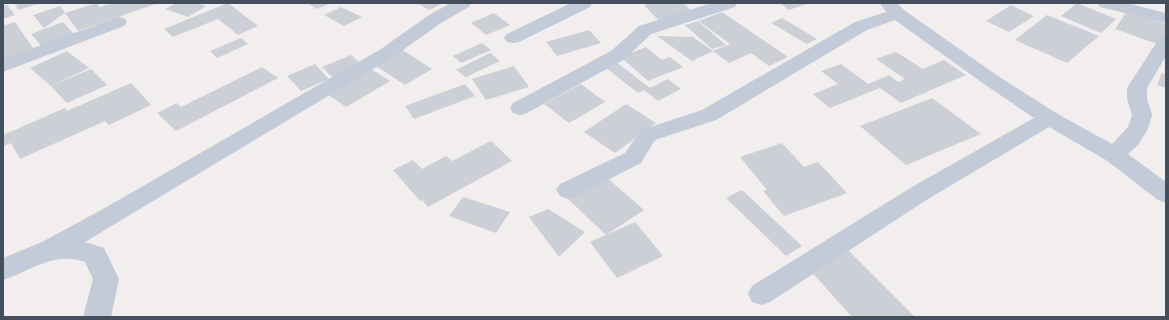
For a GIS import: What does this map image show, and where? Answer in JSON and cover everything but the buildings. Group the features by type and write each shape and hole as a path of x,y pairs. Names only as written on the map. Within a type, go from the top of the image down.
{"street":[{"path":"3,269 51,249 111,215 387,53 435,19 463,3"},
{"path":"513,38 584,3"},
{"path":"520,108 618,55 645,30 729,3"},
{"path":"1106,3 1166,18"},
{"path":"568,190 633,158 648,136 709,115 861,26 879,19 893,9 991,80 1050,118 1114,156 1166,194"},
{"path":"3,66 118,22"},
{"path":"1114,156 1130,140 1138,129 1142,115 1136,99 1137,88 1166,41"},
{"path":"761,294 920,193 1050,118"},
{"path":"51,249 77,249 96,255 106,279 97,317"}]}
